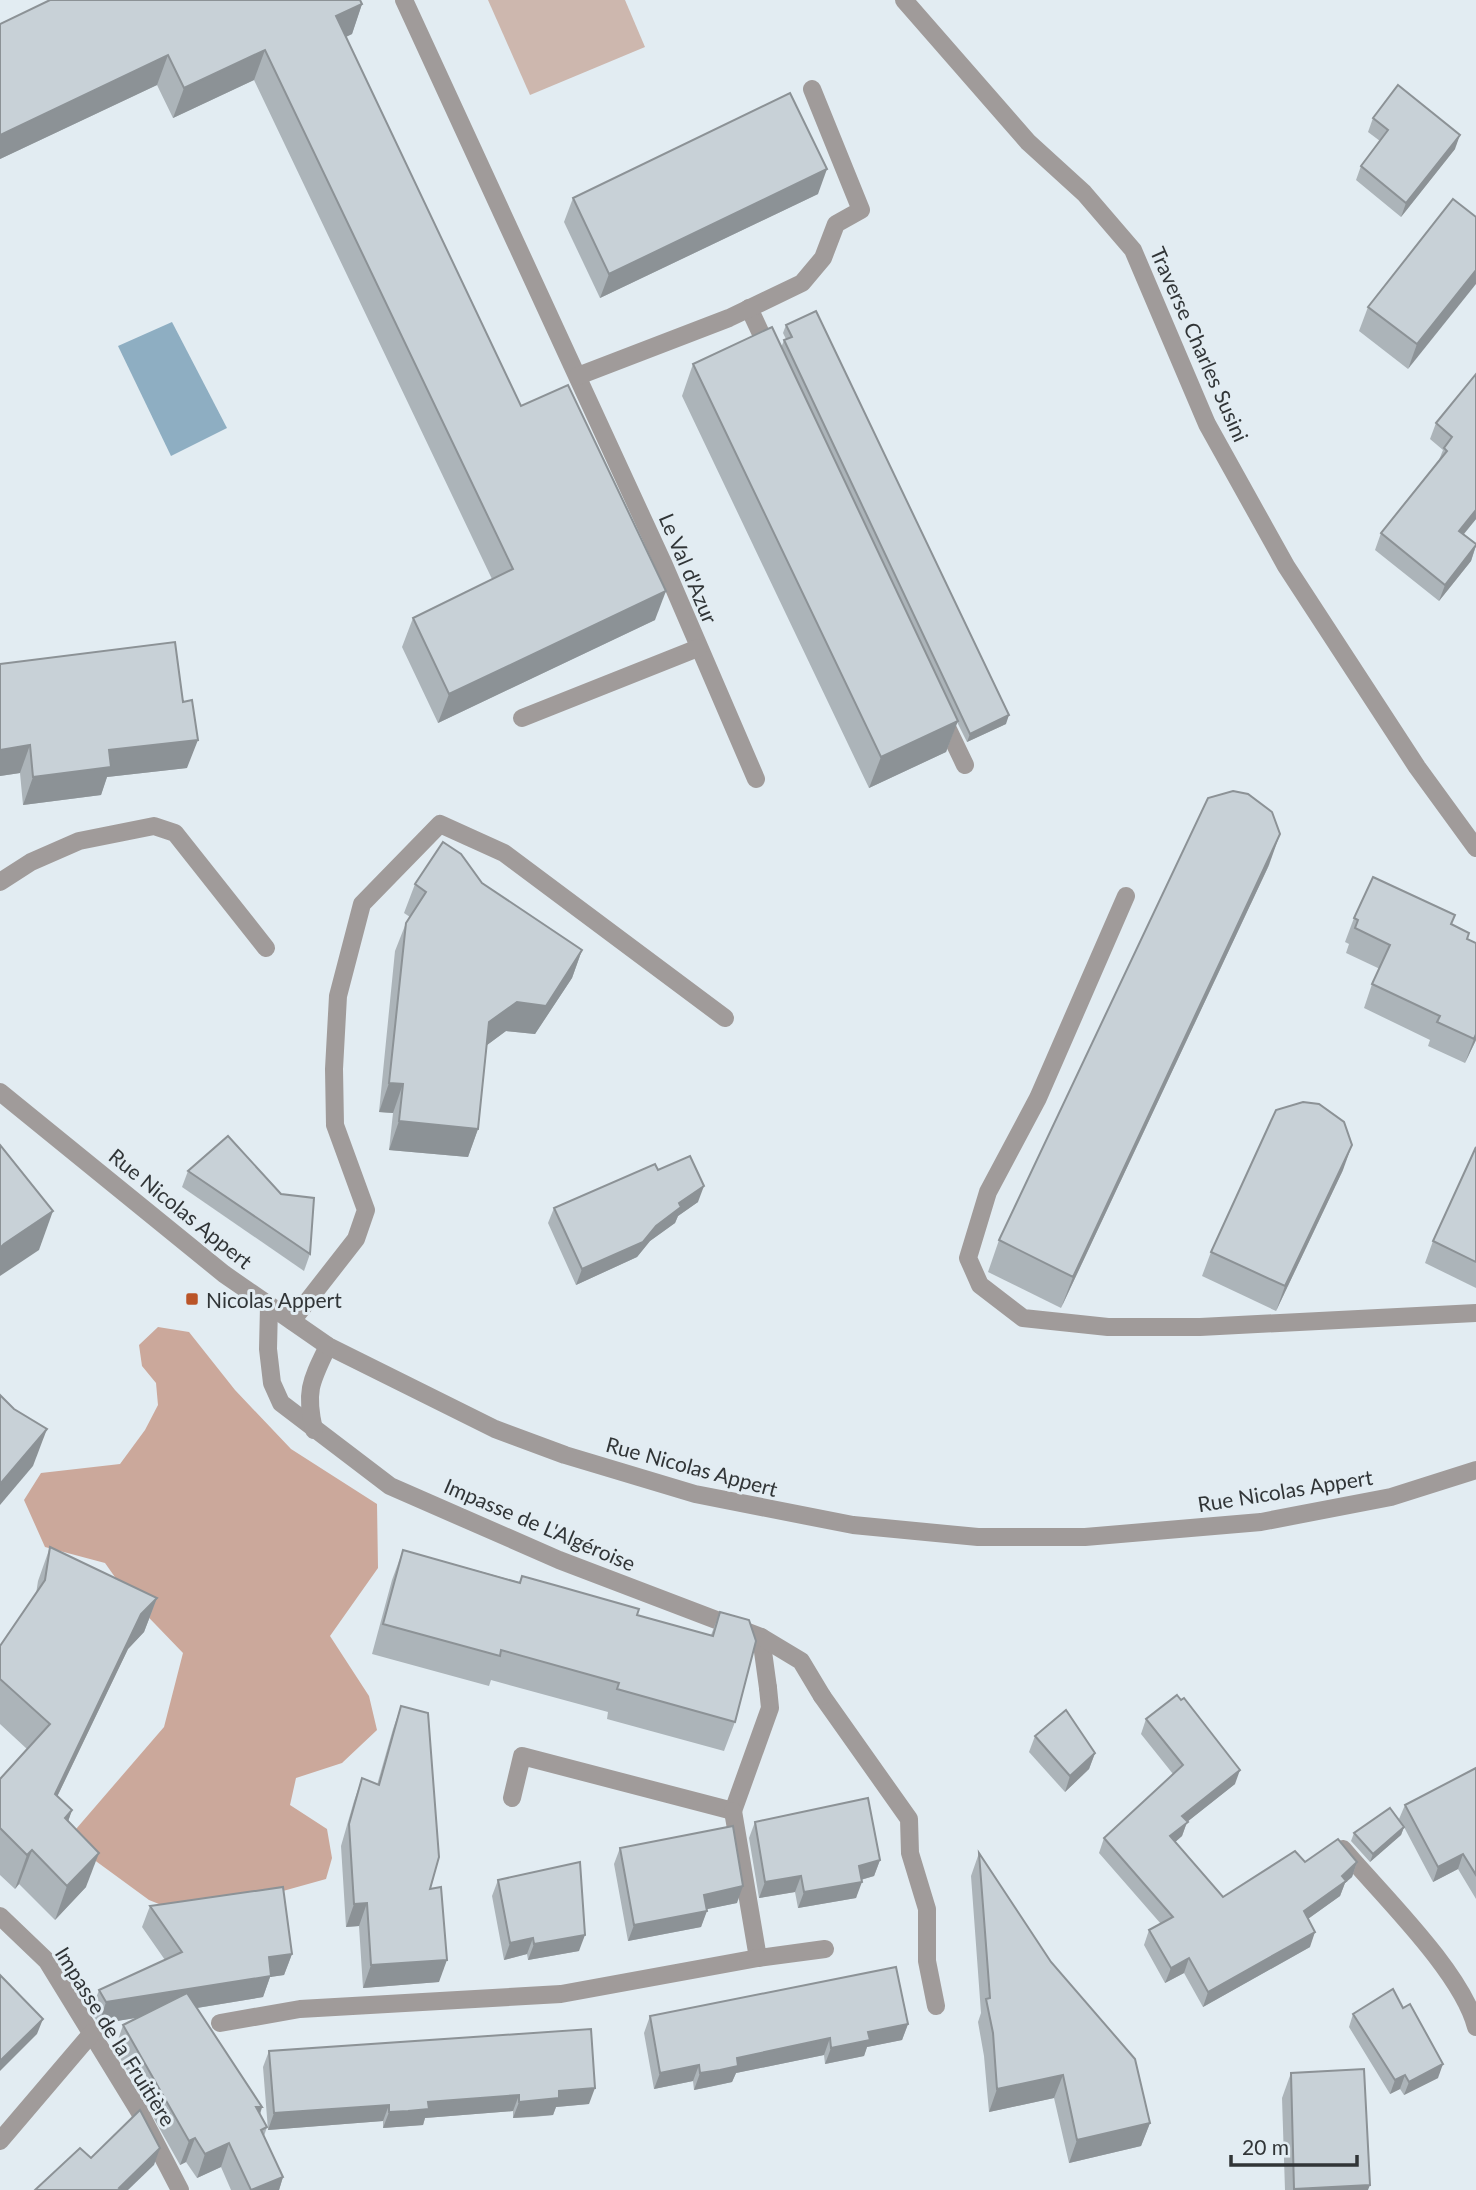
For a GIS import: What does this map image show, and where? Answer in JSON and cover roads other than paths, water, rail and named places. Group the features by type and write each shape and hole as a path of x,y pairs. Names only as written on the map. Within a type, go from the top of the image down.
{"street":[{"name":"Le Val d'Azur","path":"404,0 578,376 756,779"},
{"name":"Traverse Charles Susini","path":"904,0 1028,142 1084,193 1133,250 1207,424 1286,566 1417,767 1476,848"},
{"path":"578,376 749,308 802,283 822,258 836,224 861,210 812,89"},
{"path":"749,308 778,370"},
{"path":"522,718 698,648"},
{"path":"936,704 965,765"},
{"path":"292,1321 356,1239 366,1210 335,1125 334,1069 338,996 362,904 440,824 504,853 725,1018"},
{"path":"0,881 31,862 79,841 153,826 176,833 266,948"},
{"path":"1126,896 1038,1098 988,1192 968,1258 979,1285 1023,1318 1108,1327 1337,1322 1476,1313"},
{"name":"Rue Nicolas Appert","path":"0,1092 224,1274 328,1346 495,1429 565,1455 695,1494 853,1525 978,1537 1112,1535 1261,1521 1391,1497 1476,1470"},
{"name":"Impasse de L'Algéroise","path":"269,1306 268,1349 272,1383 281,1403 390,1486 559,1560 761,1637 801,1661 822,1696 909,1819 910,1853 926,1909 927,1961 936,2006"},
{"path":"314,1430 308,1404 309,1384 328,1346"},
{"path":"758,1958 733,1811 770,1708 761,1637"},
{"path":"512,1798 522,1756 733,1811"},
{"path":"1342,1848 1444,1968 1473,2015 1476,2027"},
{"name":"Impasse de la Fruitière","path":"0,1916 47,1961 139,2111 180,2190"},
{"path":"220,2023 300,2009 561,1994 758,1958 825,1949"},
{"path":"0,2141 92,2033"}],"water":[{"path":"172,322 227,428 171,456 118,346"}],"place":[{"name":"Nicolas Appert","path":"192,1299"}]}
